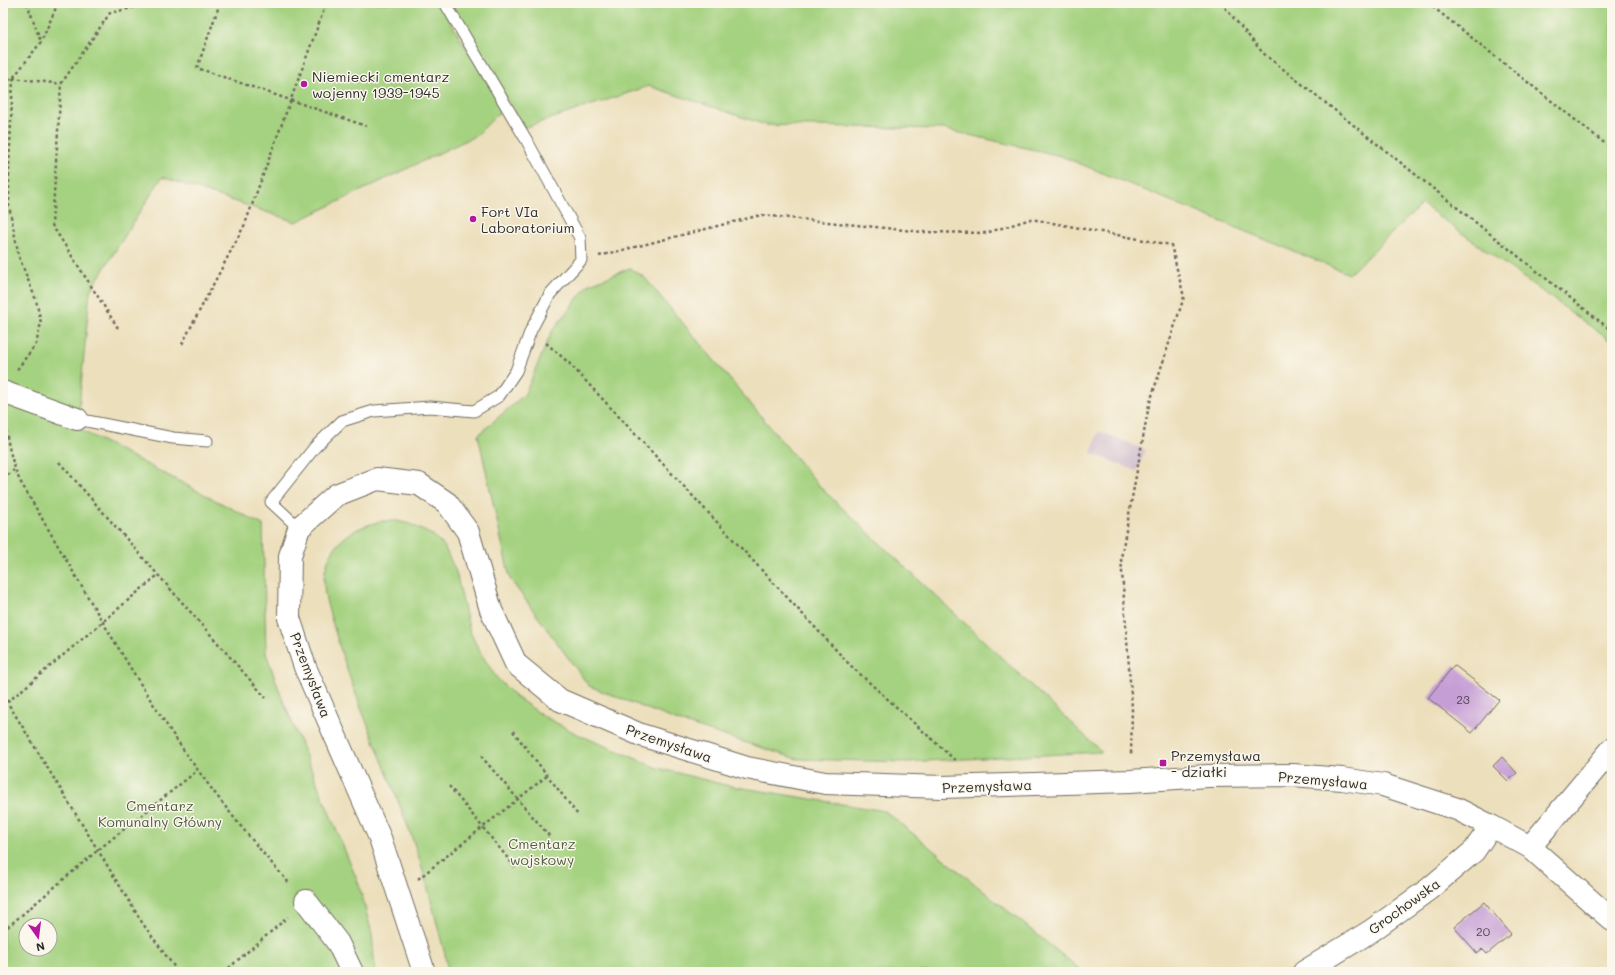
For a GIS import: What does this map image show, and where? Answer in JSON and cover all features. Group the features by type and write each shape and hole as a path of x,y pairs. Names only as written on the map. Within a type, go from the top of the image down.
{"street":[{"path":"3,392 77,419"},
{"name":"Przemysława","path":"424,972 380,838 305,667 289,618 290,556 299,528 336,495 377,479 419,484 447,504 468,532 491,610 516,664 560,700 641,735 747,768 825,783 942,788 1130,781 1208,776 1293,775 1342,779 1383,785 1457,809 1530,847 1612,920"},
{"path":"1530,847 1612,749"},
{"name":"Grochowska","path":"1304,972 1371,931 1429,889 1474,851 1491,826"},
{"path":"306,901 338,943 352,972"}],"lane":[{"path":"299,528 271,502 316,447 342,421 374,411 430,407 474,411 499,396 516,371 531,330 550,294 581,260 580,238 527,140 445,3"},
{"path":"77,419 173,438 207,441"}],"path":[{"path":"27,3 41,42"},
{"path":"15,372 36,344 41,322 36,300 19,257 9,206 9,167 13,78 41,42 58,3"},
{"path":"118,328 52,225 61,84 110,13 153,3"},
{"path":"220,3 197,68 366,126"},
{"path":"1221,3 1263,53 1612,331"},
{"path":"1428,3 1612,149"},
{"path":"182,344 245,224 326,4"},
{"path":"3,82 13,78 61,84"},
{"path":"581,260 761,215 923,232 986,233 1031,219 1171,246 1184,297 1148,405 1121,558 1132,708 1130,781"},
{"path":"531,330 569,363 850,665 967,771 974,786"},
{"path":"4,415 8,445 14,470 20,482 159,714 198,770 262,853 306,901 224,972"},
{"path":"59,462 266,698"},
{"path":"3,480 14,470"},
{"path":"3,706 158,575"},
{"path":"3,695 143,924 178,972"},
{"path":"513,731 578,814"},
{"path":"481,756 551,838"},
{"path":"3,931 98,850 198,770"},
{"path":"416,881 548,775"},
{"path":"449,786 515,867"}],"shaded area":[{"path":"1099,431 1146,450 1137,471 1091,453"}],"green space":[{"name":"Cmentarz Komunalny Główny","path":"3,3 439,3 503,109 477,135 296,222 162,177 90,291 77,428 263,525 266,653 282,698 359,885 372,934 375,972 3,972"},
{"path":"451,3 1612,3 1612,342 1422,204 1349,274 1061,156 943,129 766,125 649,86 523,128"},
{"path":"630,268 644,277 823,490 1102,752 906,762 797,759 678,721 589,686 510,579 478,435 525,394 552,331 588,285"},
{"name":"Cmentarz wojskowy","path":"383,521 397,521 410,524 434,536 444,546 456,572 470,632 480,652 496,677 516,697 545,717 577,734 658,768 725,785 885,811 1083,972 448,972 445,954 415,846 342,656 326,600 324,585 325,571 328,560 333,551 339,543 354,531"}],"building":[{"path":"1454,665 1499,700 1472,733 1428,698"},
{"path":"1502,757 1517,773 1508,781 1493,766"},
{"path":"1484,902 1511,934 1487,954 1482,949 1477,953 1454,927"}],"place":[{"name":"Niemiecki cmentarz wojenny 1939-1945","path":"304,84"},
{"name":"Fort VIa Laboratorium","path":"473,219"},
{"name":"Przemysława - działki","path":"1163,763"}]}
